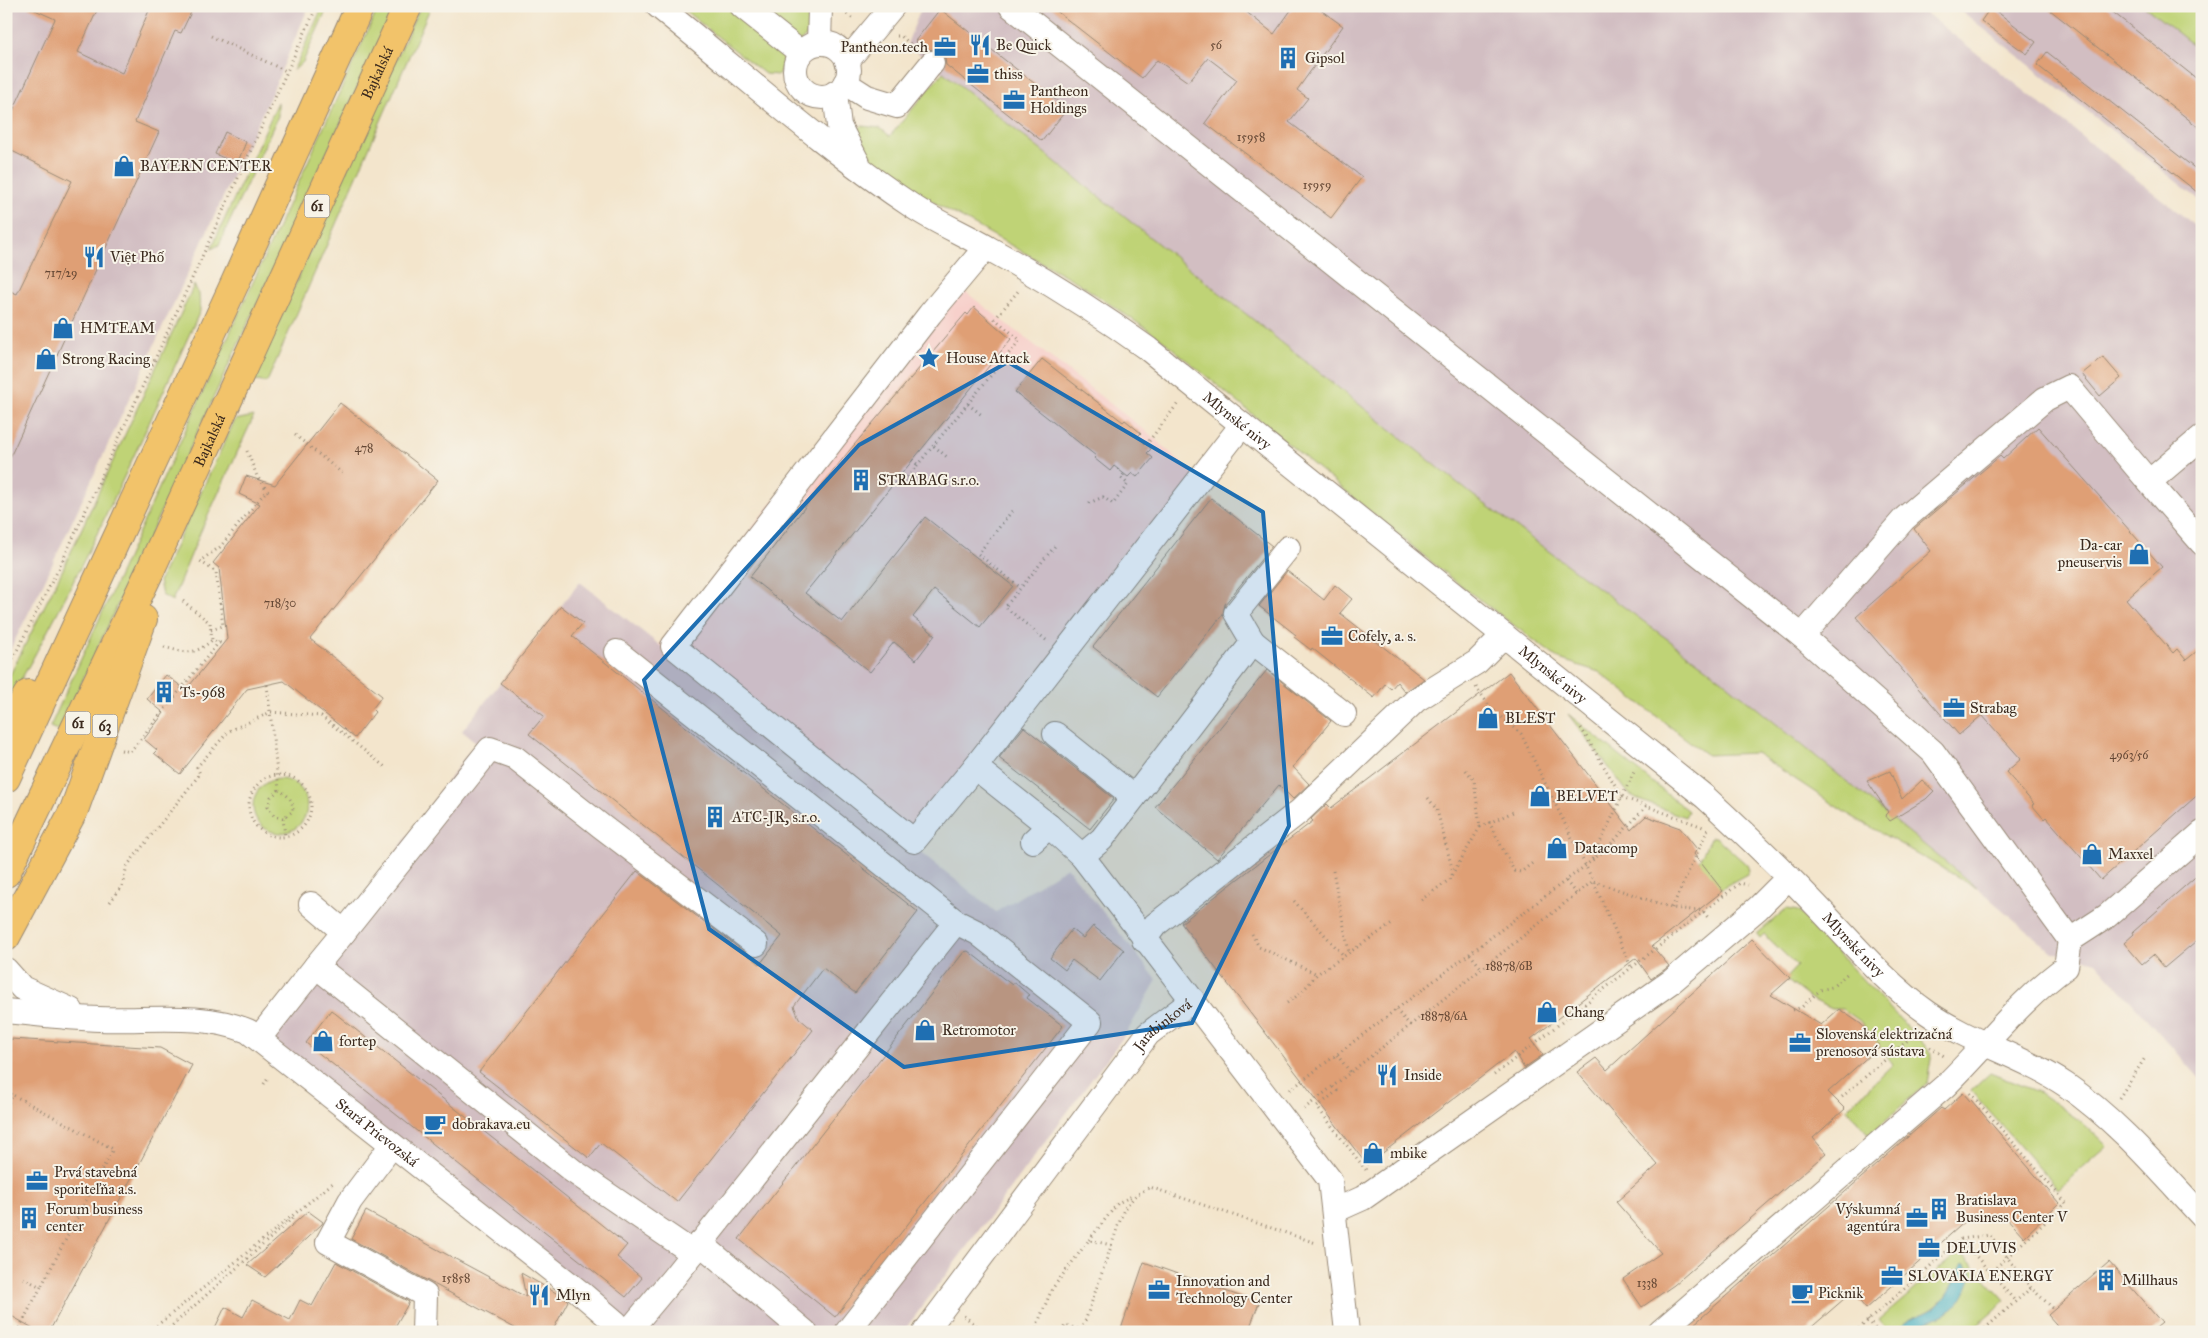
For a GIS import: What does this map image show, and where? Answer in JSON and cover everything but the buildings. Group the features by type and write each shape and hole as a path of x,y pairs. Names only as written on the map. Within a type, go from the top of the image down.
{"main road":[{"path":"6,778 360,6"},
{"name":"Bajkalská","path":"6,872 149,573 408,6"},
{"path":"6,731 103,568"},
{"name":"63","path":"6,937 74,810 143,625 149,573"}],"street":[{"name":"Mlynské nivy","path":"658,6 813,134 866,175 917,210 1055,286 1105,318 1242,425 1705,797 1789,877 1869,960 1905,994 1949,1026 2040,1070 2066,1085 2106,1117 2202,1216"},
{"path":"742,6 810,48 829,44 838,49 828,83"},
{"name":"Mlynské nivy","path":"818,6 820,8 810,48 795,68 828,83"},
{"path":"828,83 893,6"},
{"path":"1011,6 1802,636 1933,752 2070,940 2066,966 2042,984 2020,1006 1931,1107 1660,1332"},
{"path":"756,85 828,83 897,106 932,63"},
{"name":"Mlynské nivy","path":"813,134 809,112 828,83"},
{"name":"Mlynské nivy","path":"828,83 843,138 866,175"},
{"path":"986,247 930,314 673,646 914,841 975,767 1242,425"},
{"path":"1802,636 1904,520 2045,398 2068,387 2202,544"},
{"path":"2148,482 2202,437"},
{"path":"1288,548 1236,613 1253,642 1344,714"},
{"path":"1144,940 1155,925 1300,811 1416,700 1477,662 1504,635"},
{"path":"1082,856 1102,839 1253,642"},
{"path":"617,652 956,922 978,933 1090,1022 847,1332"},
{"path":"1055,734 1134,797"},
{"path":"259,1038 490,749 515,758 756,944"},
{"path":"975,767 1041,833 1082,856 1144,940 1193,1000"},
{"path":"2070,940 2107,916 2202,833"},
{"path":"1334,1210 1363,1198 1672,981 1789,877"},
{"path":"311,904 344,932"},
{"path":"628,1332 956,922"},
{"path":"316,966 573,1171 696,1248 804,1332"},
{"name":"Stará Prievozská","path":"6,970 22,988 55,1004 99,1019"},
{"name":"Jarabinková","path":"925,1332 1148,1034 1193,1000 1330,1180 1346,1332"},
{"name":"Stará Prievozská","path":"6,1011 99,1019 159,1019 228,1023 259,1038 616,1323 616,1332"},
{"path":"392,1144 350,1200 328,1242 425,1295 424,1332"}],"path":[{"path":"6,672 62,562 317,6"},
{"path":"211,36 286,71"},
{"path":"901,486 1020,340 995,319 1019,289"},
{"path":"1146,445 1181,400"},
{"path":"968,404 983,416"},
{"path":"295,434 342,472"},
{"path":"934,446 948,458"},
{"path":"211,630 222,626 216,572 200,561 220,546 268,492 257,476 247,451"},
{"path":"912,460 918,465"},
{"path":"1089,503 1103,497 1113,504 1128,484 1121,478 1124,474"},
{"path":"1012,510 978,554 1021,588"},
{"path":"1048,642 1005,608 1055,546"},
{"path":"183,601 210,623 212,640"},
{"path":"212,640 223,644"},
{"path":"164,647 185,652 201,650 212,640"},
{"path":"122,750 130,752 218,642"},
{"path":"267,685 279,790"},
{"path":"1476,687 1491,708 1520,734 1593,881 1632,969"},
{"path":"110,902 122,886 127,866 200,774 197,767 229,731 271,712 321,716 385,767"},
{"path":"1577,720 1622,797 1709,827 1672,908"},
{"path":"1592,860 1638,765"},
{"path":"1465,769 1474,780 1480,826"},
{"path":"276,774 297,779 310,796 312,807 304,827 295,833 285,836 266,833 252,819 249,810 253,790 259,783 276,774"},
{"path":"279,790 288,795 293,803 293,811 283,818 274,816 268,806 271,797 279,790"},
{"path":"1428,798 1436,810 1454,872"},
{"path":"1298,1084 1585,866 1606,849 1647,806"},
{"path":"1421,900 1449,880 1480,826 1513,812"},
{"path":"283,818 285,836"},
{"path":"1489,822 1514,871 1521,872 1536,861"},
{"path":"1333,871 1349,952"},
{"path":"1566,881 1576,894"},
{"path":"1593,881 1672,908 1703,911 1710,920"},
{"path":"1303,1109 1411,1026 1593,881"},
{"path":"1576,1013 1740,883 1748,885"},
{"path":"1294,901 1344,956"},
{"path":"1287,1003 1301,993 1317,974 1392,924"},
{"path":"1252,934 1259,947 1317,974"},
{"path":"1470,954 1482,969"},
{"path":"1793,1010 1802,1007 1820,990 1832,987 1854,967"},
{"path":"1396,1010 1411,1026"},
{"path":"1842,1097 1916,1033"},
{"path":"1930,1048 1966,1066 1965,1088 2066,1203 1990,1273"},
{"path":"1337,1055 1351,1073"},
{"path":"2106,1117 2146,1058"},
{"path":"1333,1087 1337,1091 1317,1107 1367,1171 1370,1169"},
{"path":"6,1092 113,1149 17,1332"},
{"path":"6,1107 12,1096"},
{"path":"165,1332 336,1180"},
{"path":"149,1332 329,1186"},
{"path":"1034,1332 1052,1289 1118,1203 1150,1187 1316,1244"},
{"path":"1062,1332 1065,1325 1082,1330 1124,1210 1136,1194"},
{"path":"1855,1332 1961,1239 1990,1236 2008,1256 2031,1288 2054,1309"},
{"path":"1961,1239 2015,1301"},
{"path":"1089,1240 1111,1245"},
{"path":"21,1278 41,1287"},
{"path":"1981,1332 2031,1288"},
{"path":"1868,1320 1878,1332"}],"highlighted area":[{"path":"1008,362 1263,512 1289,826 1192,1023 904,1067 709,929 644,680 859,445"}],"shaded area":[{"path":"6,6 309,6 272,92 44,582 6,658"},
{"path":"922,6 1917,6 2202,231 2202,1081 2096,962 2068,954 2053,953 1977,888 1720,678 1474,496 907,44"},
{"path":"1955,6 2144,6 2202,52 2202,202"},
{"path":"950,280 1147,432 1208,486 916,849 659,645"},
{"path":"580,582 996,912 1067,867 1157,980 1127,1032 903,1332 614,1332 251,1044 327,947 476,742 462,731"}],"green space":[{"path":"323,6 328,6 303,62 293,71"},
{"path":"379,6 395,6 59,731 50,727"},
{"path":"422,6 431,6 267,382 252,381 416,15"},
{"path":"679,6 802,6 811,14 808,34 789,52 778,75 765,74"},
{"path":"2144,6 2194,6 2202,13 2202,52"},
{"path":"943,72 1474,496 1720,678 1977,888 1846,813 1756,753 1707,755 1599,672 1559,659 1452,579 1160,338 1077,282 899,183 863,153 856,130 862,126 880,128 890,136"},
{"path":"278,102 278,116 219,245 211,249"},
{"path":"194,285 199,294 200,311 84,561 6,706 6,683 64,567"},
{"path":"254,416 200,533 172,601 162,595 159,581 235,420"},
{"path":"1568,714 1688,811 1685,817 1644,802 1629,794"},
{"path":"280,779 290,781 299,787 305,796 307,806 305,816 299,825 290,831 280,833 270,831 261,825 255,816 253,806 255,796 261,787 270,781"},
{"path":"1711,837 1716,837 1747,865 1749,870 1747,874 1695,903 1679,900"},
{"path":"1786,909 1798,911 1932,1053 1927,1083 1869,1135 1847,1109 1893,1064 1860,1021 1843,1009 1832,1009 1811,999 1785,979 1797,966 1764,934 1760,938 1757,934"},
{"path":"1990,1073 2040,1093 2083,1123 2107,1146 2058,1189 1971,1091"},
{"path":"1960,1251 2005,1301 1970,1332 1908,1332 1913,1327 1952,1310 1957,1304 1967,1287 1972,1273 1964,1263 1940,1303 1906,1322 1895,1332 1889,1332 1879,1320"}],"water":[{"path":"1963,1263 1973,1273 1968,1287 1958,1304 1945,1314 1913,1327 1908,1332 1895,1332 1906,1322 1931,1310 1940,1303"}],"place":[{"name":"Be Quick","path":"980,45"},
{"name":"Pantheon.tech","path":"945,47"},
{"name":"Gipsol","path":"1288,58"},
{"name":"thiss","path":"978,74"},
{"name":"Pantheon Holdings","path":"1014,100"},
{"name":"BAYERN CENTER","path":"124,166"},
{"name":"Việt Phố","path":"94,257"},
{"name":"HMTEAM","path":"63,328"},
{"name":"House Attack","path":"929,358"},
{"name":"Strong Racing","path":"46,359"},
{"name":"STRABAG s.r.o.","path":"861,480"},
{"name":"Da-car pneuservis","path":"2139,554"},
{"name":"Cofely, a. s.","path":"1332,636"},
{"name":"Ts-968","path":"164,692"},
{"name":"Strabag","path":"1954,708"},
{"name":"BLEST","path":"1488,718"},
{"name":"BELVET","path":"1540,796"},
{"name":"ATC-JR, s.r.o.","path":"715,817"},
{"name":"Datacomp","path":"1557,848"},
{"name":"Maxxel","path":"2092,854"},
{"name":"Chang","path":"1547,1012"},
{"name":"Retromotor","path":"925,1030"},
{"name":"fortep","path":"323,1041"},
{"name":"Slovenská elektrizačná prenosová sústava","path":"1800,1043"},
{"name":"Inside","path":"1387,1075"},
{"name":"dobrakava.eu","path":"435,1124"},
{"name":"mbike","path":"1373,1153"},
{"name":"Prvá stavebná sporiteľňa a.s.","path":"37,1181"},
{"name":"Bratislava Business Center V","path":"1939,1209"},
{"name":"Forum business center","path":"29,1218"},
{"name":"Výskumná agentúra","path":"1917,1218"},
{"name":"DELUVIS","path":"1929,1248"},
{"name":"SLOVAKIA ENERGY","path":"1892,1276"},
{"name":"Millhaus","path":"2106,1280"},
{"name":"Innovation and Technology Center","path":"1159,1290"},
{"name":"Picknik","path":"1802,1293"},
{"name":"Mlyn","path":"539,1295"}]}
